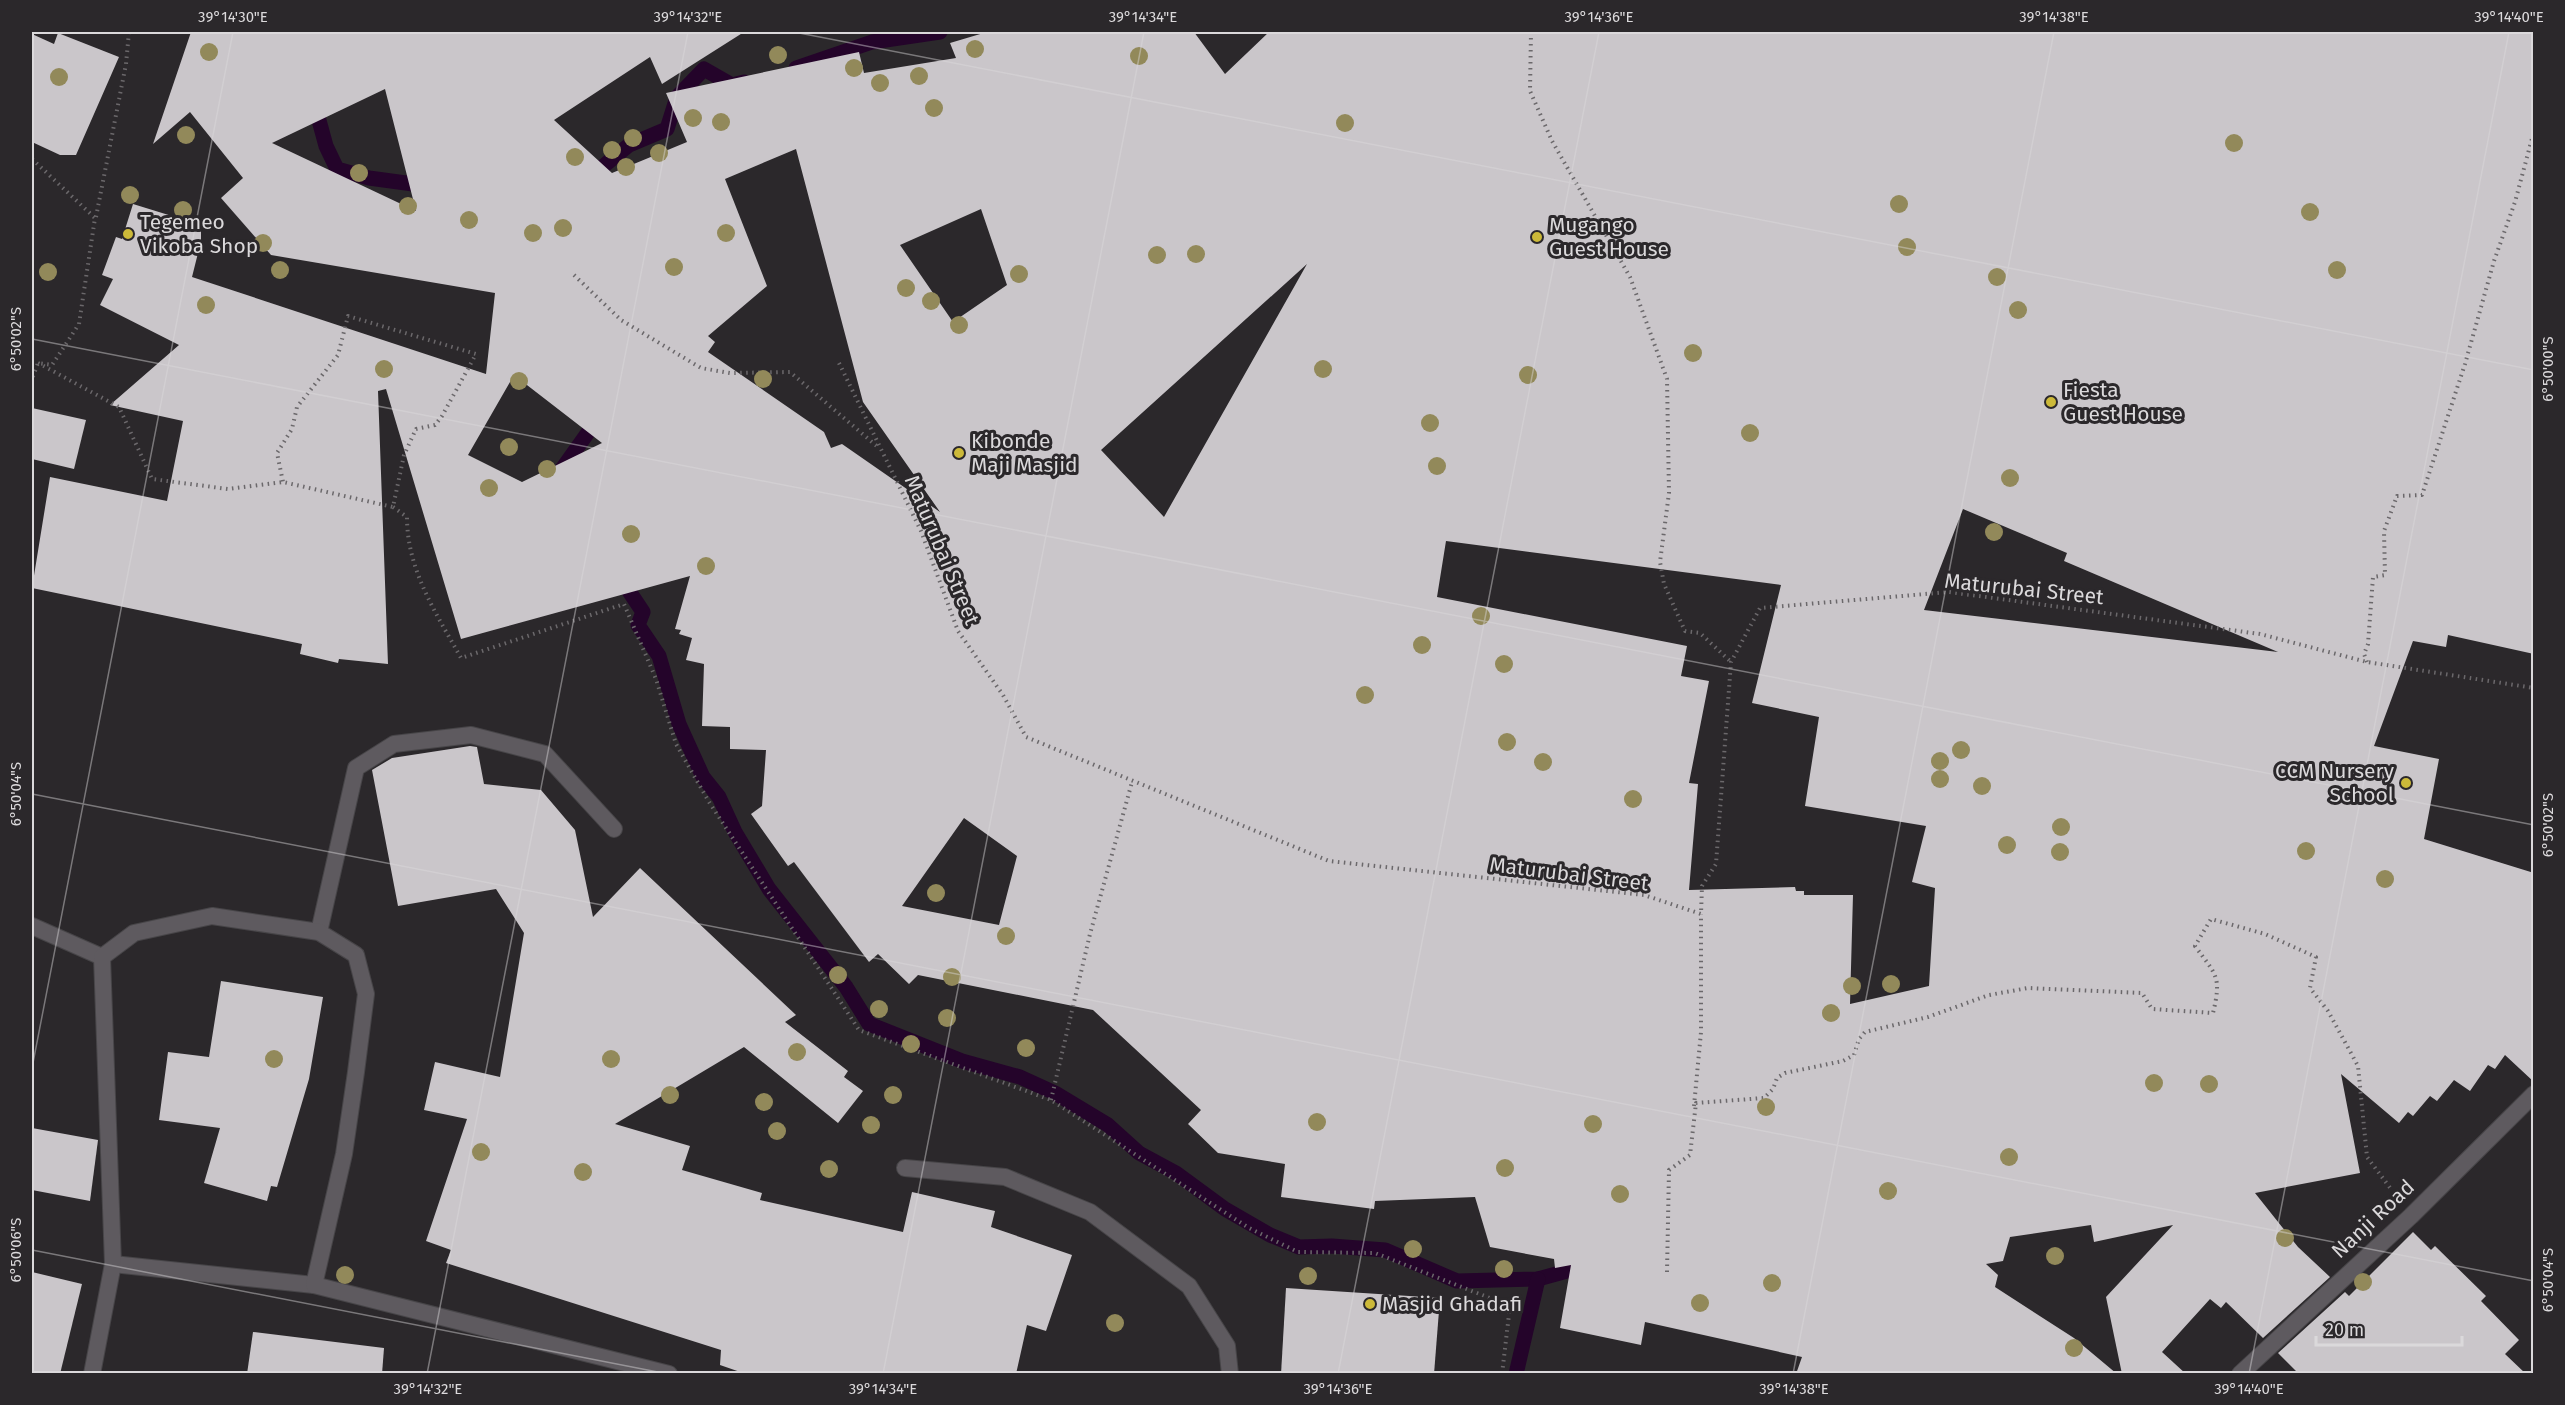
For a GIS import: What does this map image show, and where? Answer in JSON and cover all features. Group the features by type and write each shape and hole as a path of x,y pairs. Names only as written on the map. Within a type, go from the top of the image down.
{"street":[{"path":"319,932 356,768 394,744 471,735 545,754 614,829"},
{"path":"102,957 134,933 212,916 319,932 356,955 366,994 344,1154 333,1193 314,1285"},
{"path":"32,926 102,957"},
{"path":"92,1374 113,1264 102,957"},
{"name":"Nanji Road","path":"2240,1374 2411,1216 2534,1094"},
{"path":"905,1168 1005,1176 1090,1212 1189,1286 1227,1346 1230,1374"},
{"path":"113,1264 314,1285 669,1374"}],"path":[{"path":"38,363 52,365 79,324 96,218 126,64 129,32"},
{"path":"1531,32 1530,91 1552,141 1630,277 1667,379 1670,493 1660,562 1664,584 1684,631 1701,633 1731,662"},
{"path":"2367,662 2364,654 2368,644 2373,577 2385,575 2384,531 2397,496 2422,495 2465,364 2494,261 2515,202 2534,131"},
{"path":"32,159 96,218"},
{"path":"574,275 621,320 700,368 730,373 790,372 882,450"},
{"path":"283,482 277,453 292,429 297,407 338,355 348,316 476,354 442,416 435,424 416,429 404,456 393,507"},
{"path":"32,379 38,363"},
{"path":"38,363 119,407 152,479 228,489 283,482 393,507 407,517 407,537 420,585 461,658 624,604 656,679 676,744 709,802 859,1030 1051,1100 1249,1228 1298,1252 1375,1253 1510,1306 1502,1374"},
{"name":"Maturubai Street","path":"839,363 921,531 958,631 1002,695 1026,737 1329,861 1644,895 1701,914 1702,886 1716,864 1731,662 1760,608 1949,592 2260,634 2367,662 2534,688"},
{"path":"1051,1100 1090,934 1132,782"},
{"path":"1690,1155 1701,1032 1701,914"},
{"path":"1667,1272 1669,1170 1690,1155 1696,1103 1764,1098 1773,1089 1777,1078 1785,1073 1843,1061 1854,1055 1859,1039 1865,1032 1940,1013 1989,995 2028,988 2142,993 2152,1009 2213,1013 2219,988 2215,973 2195,945 2211,919 2265,934 2316,957 2310,987 2328,1011 2358,1066 2367,1157 2411,1216"}],"building":[{"path":"191,32 744,32 662,84 650,57 554,120 612,173 687,142 666,93 859,52 864,73 956,58 950,43 987,32 1194,32 1225,74 1269,32 2534,32 2534,654 2448,635 2446,647 2413,641 2374,746 2439,759 2424,839 2534,873 2534,1082 2505,1055 2495,1069 2488,1065 2470,1091 2454,1080 2437,1101 2430,1096 2413,1116 2408,1112 2399,1123 2341,1074 2360,1173 2255,1193 2298,1247 2330,1277 2263,1338 2226,1302 2221,1308 2210,1299 2162,1352 2186,1374 2122,1374 2106,1297 2173,1225 2094,1242 2091,1225 2010,1237 2003,1261 1986,1264 1998,1275 1995,1287 2074,1338 2117,1374 1796,1374 1802,1357 1645,1322 1641,1345 1560,1328 1571,1265 1555,1268 1554,1259 1490,1247 1475,1197 1375,1201 1374,1209 1281,1197 1285,1164 1218,1153 1188,1124 1201,1110 1093,1010 918,975 909,984 878,954 869,962 794,862 788,866 751,814 762,806 766,750 730,749 730,727 702,726 704,664 686,660 692,638 679,634 681,630 675,629 690,576 461,639 386,389 378,391 388,664 339,659 338,663 300,654 302,644 32,588 50,477 167,501 183,421 110,405 179,345 100,305 113,279 102,275 116,237 122,239 133,204 201,225 201,241 192,277 486,374 495,293 271,255 221,198 243,178 190,112 153,144","holes":["385,89 416,211 272,143","796,149 863,402 940,512 842,444 831,448 824,432 708,352 715,342 708,336 767,286 725,179","981,209 1007,285 953,322 900,245","1307,264 1164,517 1101,450","514,375 602,443 522,482 468,455","1963,509 2067,553 2064,561 2278,652 1924,610","1446,541 1781,585 1752,703 1819,717 1805,806 1926,826 1912,882 1935,888 1929,986 1850,1004 1853,895 1804,895 1804,891 1796,891 1795,887 1689,890 1698,784 1689,783 1709,681 1681,676 1687,646 1437,597","964,818 1017,856 999,925 902,906"]},
{"path":"58,33 119,57 76,155 60,155 32,142 32,34 54,44"},
{"path":"32,408 86,420 74,469 32,459"},
{"path":"470,746 477,747 484,784 541,790 575,830 593,917 640,868 796,1015 785,1022 848,1071 844,1077 863,1091 838,1123 744,1047 615,1124 690,1146 682,1170 762,1193 760,1200 903,1232 912,1192 995,1211 991,1227 1072,1255 1046,1331 1027,1325 1016,1374 746,1374 720,1365 721,1350 446,1263 451,1250 426,1241 467,1119 424,1110 435,1062 500,1077 524,933 496,889 398,906 372,770 392,758"},
{"path":"221,981 323,997 309,1079 277,1187 271,1186 267,1201 204,1183 220,1128 159,1120 168,1052 209,1057"},
{"path":"32,1128 98,1140 90,1201 32,1190"},
{"path":"2413,1232 2431,1250 2435,1246 2486,1296 2481,1301 2519,1340 2505,1354 2526,1374 2299,1374 2278,1353 2345,1292 2349,1296"},
{"path":"32,1272 82,1284 60,1374 32,1374"},
{"path":"1286,1288 1440,1298 1434,1374 1281,1374"},
{"path":"253,1332 384,1348 382,1374 247,1374"}],"waterway":[{"path":"796,68 872,42 940,32"},
{"path":"589,178 629,145 667,129 677,97 704,69 732,85 744,82"},
{"path":"314,102 326,146 337,169 369,178 428,186"},
{"path":"557,476 599,417"},
{"path":"619,576 643,612 638,625 659,656 679,724 703,777 719,797 735,832 769,889 846,987 869,1024 962,1061 1020,1077 1055,1093 1108,1125 1139,1153 1176,1173 1225,1209 1270,1235 1299,1247 1332,1246 1385,1250 1457,1281 1538,1279 1589,1265"},
{"path":"1516,1374 1538,1279"}],"place":[{"name":"Tegemeo Vikoba Shop","path":"128,234"},
{"name":"Mugango Guest House","path":"1537,237"},
{"name":"Fiesta Guest House","path":"2051,402"},
{"name":"Kibonde Maji Masjid","path":"959,453"},
{"name":"CCM Nursery School","path":"2406,783"},
{"name":"Masjid Ghadafi","path":"1370,1304"}]}
